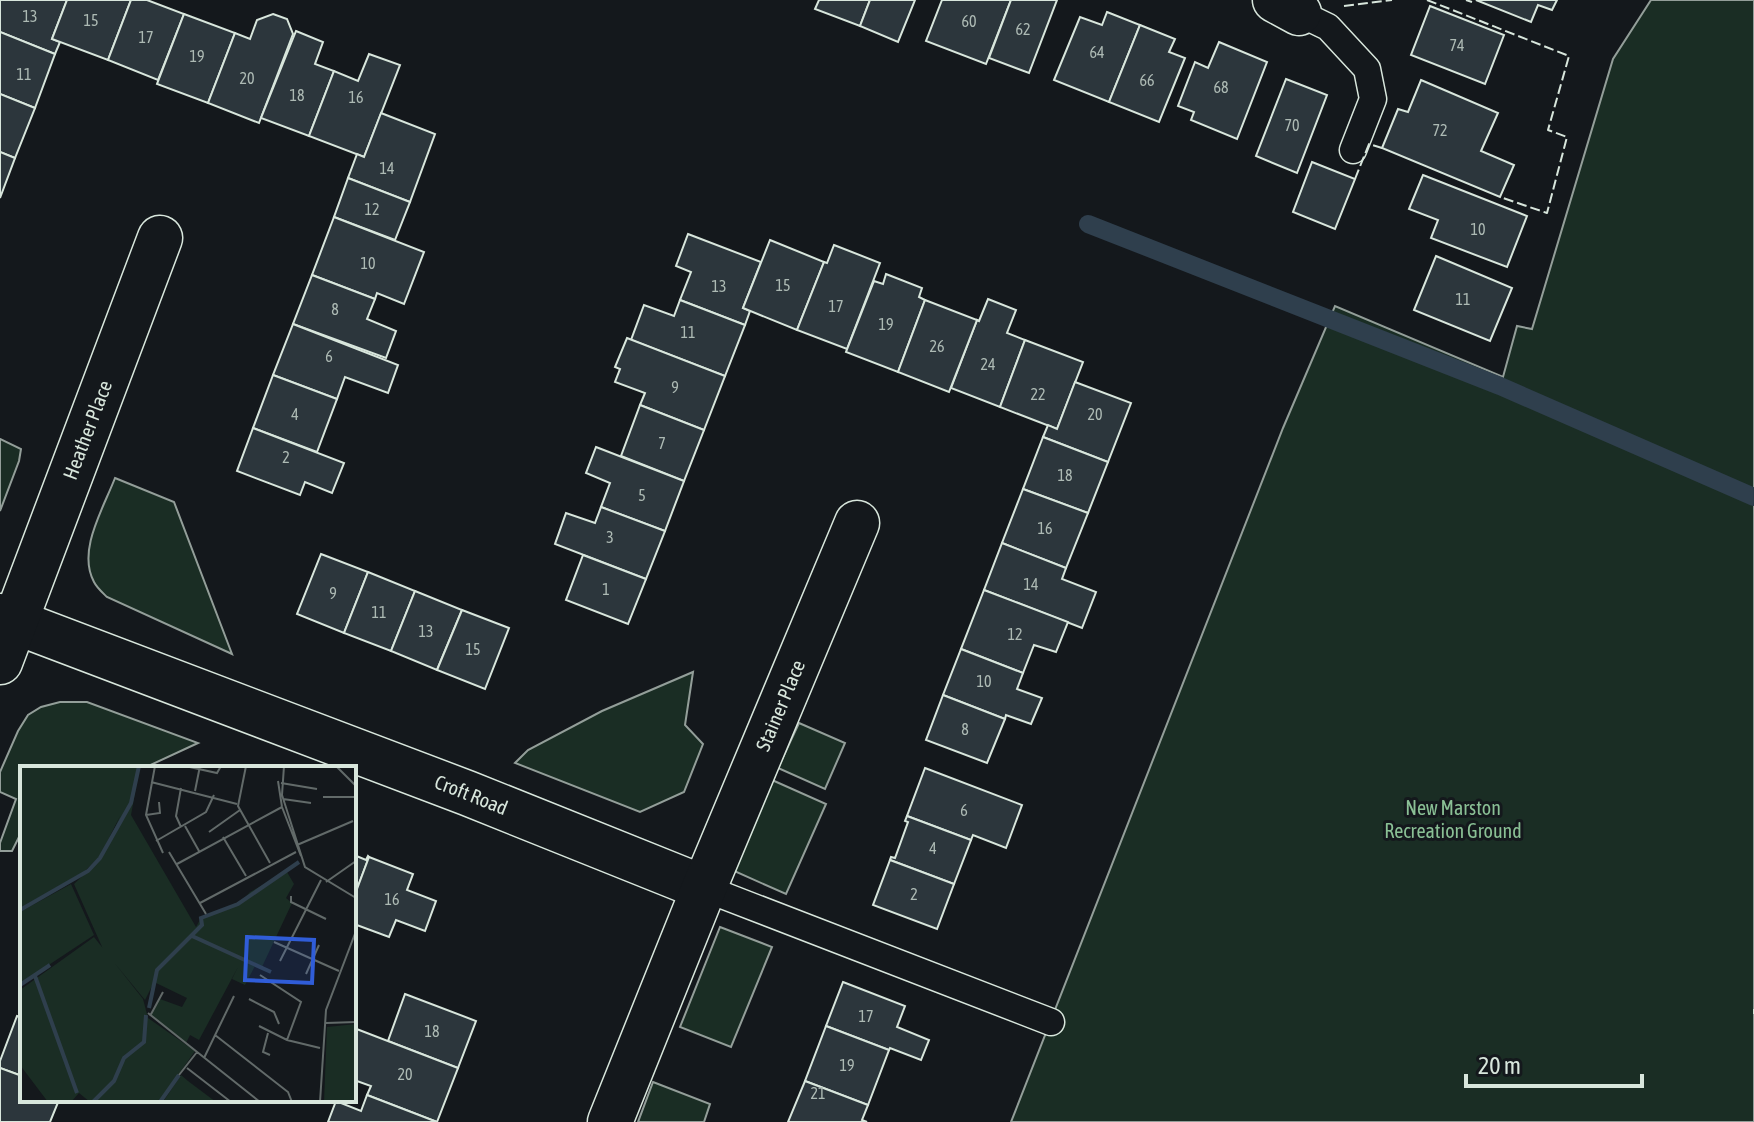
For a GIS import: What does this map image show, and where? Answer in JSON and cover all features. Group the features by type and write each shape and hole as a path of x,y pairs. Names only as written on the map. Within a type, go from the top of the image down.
{"street":[{"name":"Heather Place","path":"0,662 8,619 160,238"},
{"name":"Stainer Place","path":"704,888 857,523"},
{"name":"Croft Road","path":"8,619 467,793 704,888"},
{"path":"610,1122 704,888"}],"lane":[{"path":"1287,6 1328,27 1367,69 1373,99 1353,150"},
{"path":"704,888 1051,1022"}],"green space":[{"name":"New Marston Recreation Ground","path":"1651,0 1754,0 1754,1122 1011,1122 1283,428 1335,306 1503,377 1517,326 1532,329 1613,59"},
{"path":"0,439 21,449 0,511"},
{"path":"115,478 174,502 232,654 107,597 95,584 88,557 90,544"},
{"path":"693,672 685,725 703,744 684,792 640,812 515,763 528,750 602,711"},
{"path":"60,702 87,702 198,743 148,766 20,766 20,835 12,851 0,851 16,799 0,792 0,772 28,715 41,707"},
{"path":"799,723 845,743 825,789 778,768"},
{"path":"772,780 826,804 786,894 732,870"},
{"path":"720,927 772,947 731,1047 680,1027"},
{"path":"653,1082 710,1104 704,1122 638,1122"}],"building":[{"path":"0,0 67,0 52,39 60,42 55,54 0,32"},
{"path":"67,0 131,0 108,60 52,39"},
{"path":"131,0 147,0 184,14 158,80 108,60"},
{"path":"819,0 870,0 860,26 815,9"},
{"path":"870,0 915,0 898,42 860,26"},
{"path":"942,0 1011,0 986,64 926,41"},
{"path":"1011,0 1057,0 1029,73 989,58"},
{"path":"1476,0 1557,0 1552,10 1538,5 1531,22"},
{"path":"1430,6 1504,35 1485,84 1411,55"},
{"path":"1107,12 1140,25 1109,102 1054,80 1080,17 1102,25"},
{"path":"184,14 235,33 208,103 157,84"},
{"path":"273,14 287,19 293,34 259,123 208,103 235,33 250,39 257,20"},
{"path":"1140,25 1175,39 1169,52 1185,58 1159,122 1109,102"},
{"path":"296,31 323,42 315,64 334,71 309,136 261,118"},
{"path":"0,32 55,54 35,108 0,94"},
{"path":"1219,42 1267,62 1237,139 1191,120 1194,112 1178,106 1195,62 1208,68"},
{"path":"369,54 400,65 364,157 309,136 334,71 358,81"},
{"path":"1286,79 1327,95 1297,173 1256,156"},
{"path":"1421,80 1498,113 1481,151 1514,165 1500,197 1382,148 1398,109 1408,112"},
{"path":"0,94 35,108 15,158 0,152"},
{"path":"381,113 435,134 410,202 348,178 357,154 364,157"},
{"path":"0,152 15,158 0,198"},
{"path":"1312,162 1355,179 1335,229 1293,212"},
{"path":"1423,175 1527,216 1507,267 1431,238 1438,220 1409,209"},
{"path":"348,178 410,202 395,240 334,217"},
{"path":"334,217 424,252 404,304 377,293 375,299 312,275"},
{"path":"688,234 761,262 743,308 750,311 745,325 680,300 691,272 676,266"},
{"path":"770,240 824,262 797,330 743,308"},
{"path":"834,245 880,263 847,349 797,330"},
{"path":"1436,256 1512,288 1490,341 1414,310"},
{"path":"886,274 922,288 919,297 925,300 898,372 846,352 874,281 883,284"},
{"path":"312,275 375,299 367,319 396,331 386,358 293,324"},
{"path":"988,299 1016,310 1007,333 1025,340 1000,407 951,388"},
{"path":"680,300 745,325 725,376 631,340 644,305 674,316"},
{"path":"925,300 977,320 949,392 898,372"},
{"path":"293,324 398,365 388,393 345,377 337,399 273,375"},
{"path":"627,338 725,376 704,430 640,405 645,393 615,382 620,369 615,367"},
{"path":"1025,340 1083,362 1057,429 1000,407"},
{"path":"273,375 337,399 317,452 253,428"},
{"path":"1075,382 1131,403 1108,462 1043,437 1048,425 1057,429"},
{"path":"640,405 704,430 684,481 621,456"},
{"path":"253,428 344,463 332,493 305,482 300,495 237,471"},
{"path":"1043,437 1108,462 1088,513 1023,489"},
{"path":"596,447 684,481 665,531 601,507 610,483 586,473"},
{"path":"1023,489 1088,513 1066,568 1002,543"},
{"path":"601,507 665,531 646,579 555,544 566,513 595,523"},
{"path":"1002,543 1066,568 1062,579 1096,592 1082,628 984,590"},
{"path":"321,554 368,572 344,633 297,614"},
{"path":"583,555 646,579 628,624 566,600"},
{"path":"368,572 415,591 391,651 344,633"},
{"path":"984,590 1068,622 1056,652 1034,645 1023,673 961,649"},
{"path":"415,591 462,610 437,670 391,651"},
{"path":"462,610 509,628 485,689 437,670"},
{"path":"961,649 1023,673 1017,689 1042,698 1031,724 1006,715 1005,719 943,695"},
{"path":"943,695 1005,719 987,763 926,740"},
{"path":"925,768 1022,805 1006,848 973,835 971,840 907,816"},
{"path":"907,816 971,840 954,884 890,860 891,857 895,858 908,822 905,821"},
{"path":"356,856 366,860 369,857 356,892"},
{"path":"369,857 413,874 407,890 436,901 425,931 396,920 389,937 356,925 356,892"},
{"path":"890,860 954,884 937,929 873,905"},
{"path":"843,982 905,1006 897,1027 929,1040 921,1060 826,1026"},
{"path":"405,994 476,1021 458,1068 388,1041"},
{"path":"17,1016 20,1017 20,1075 0,1068"},
{"path":"826,1026 889,1050 868,1105 805,1081"},
{"path":"356,1029 458,1068 437,1122 367,1095 371,1086 356,1081"},
{"path":"0,1068 20,1075 20,1102 58,1102 50,1122 0,1122"},
{"path":"805,1081 868,1105 862,1120 867,1122 788,1122"},
{"path":"367,1095 437,1122 328,1122 336,1102 361,1111"}],"waterway":[{"path":"1088,224 1500,386 1754,497"}],"fence":[{"path":"1344,6 1392,0"},
{"path":"1427,0 1569,56 1548,130 1567,137 1547,213 1500,197"},
{"path":"1466,0 1472,2"},
{"path":"1355,179 1369,144 1382,148"},
{"path":"1754,1009 1754,1014"}]}
